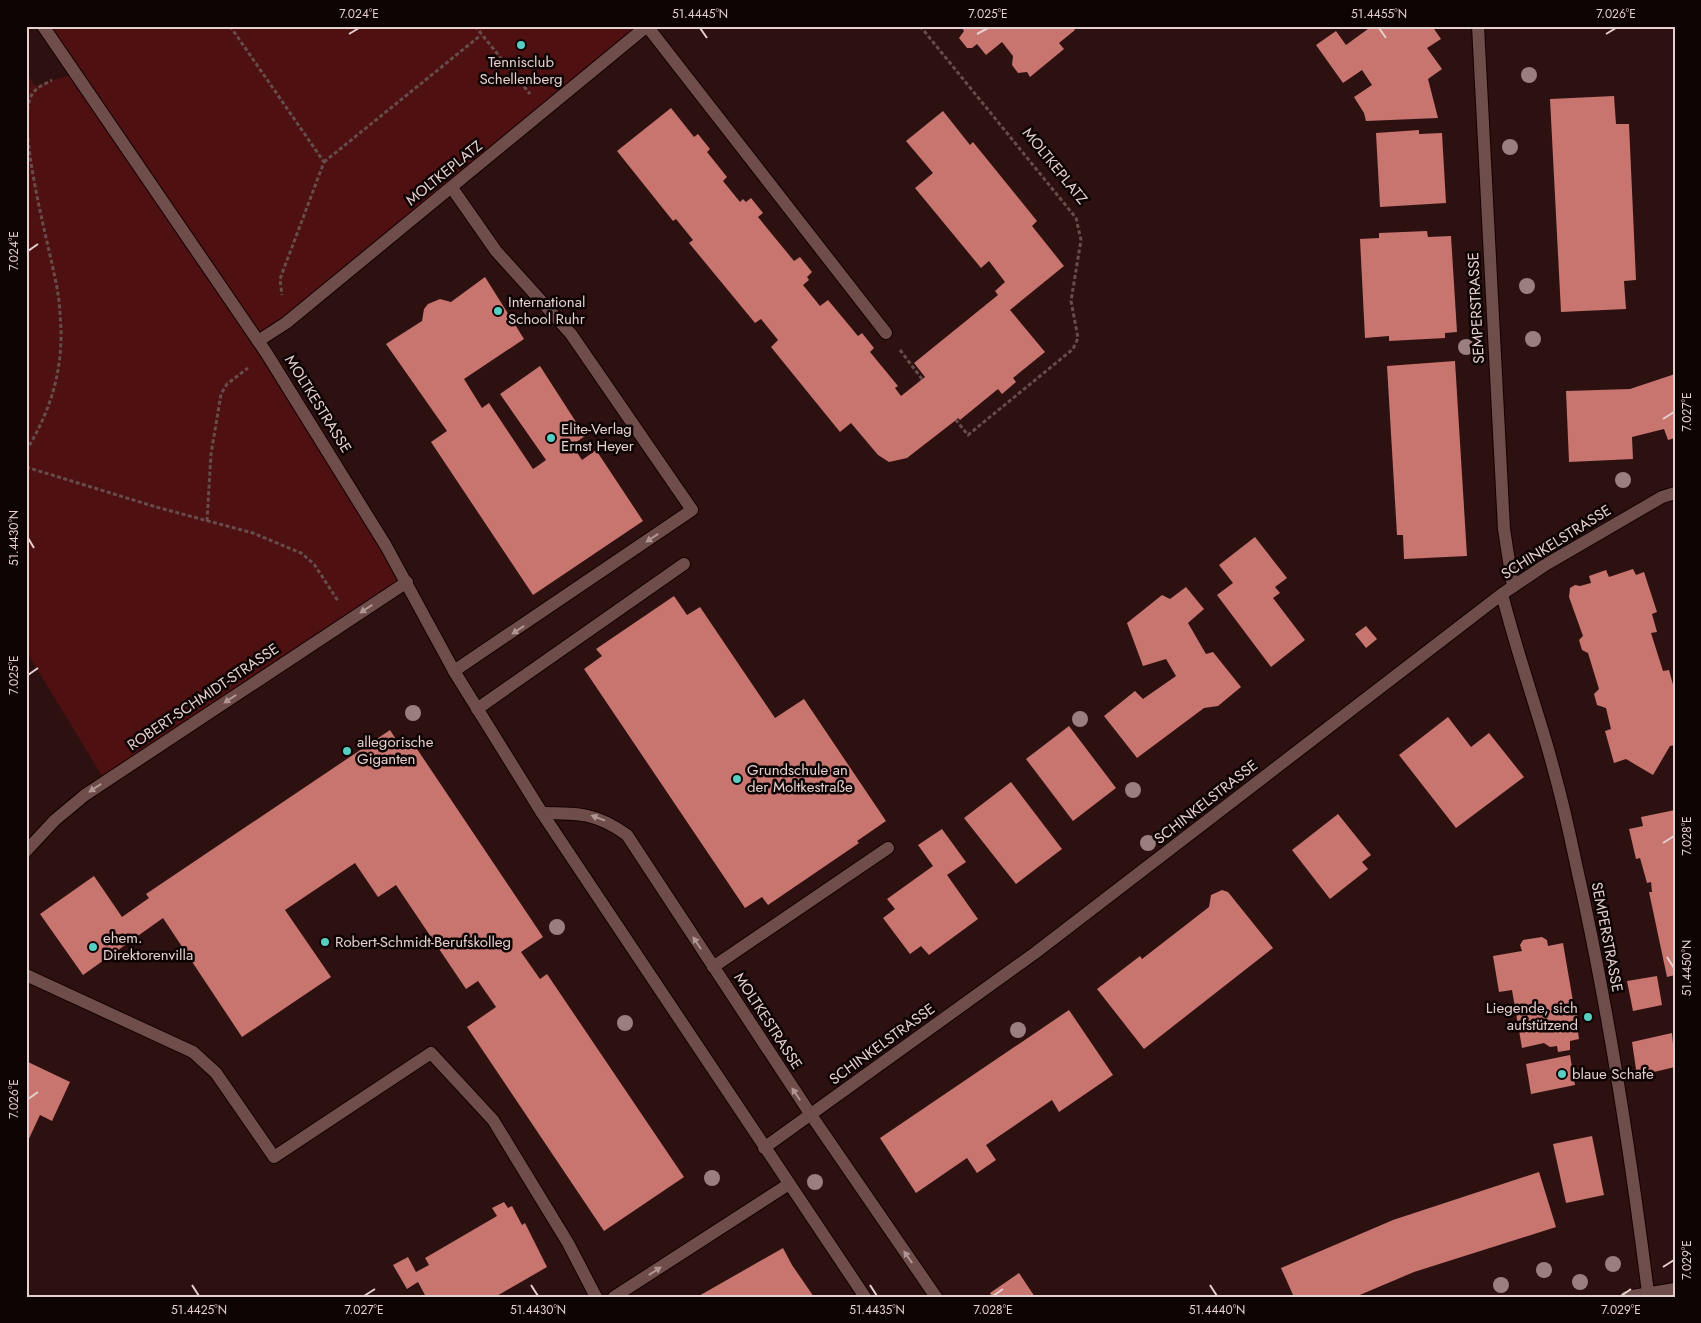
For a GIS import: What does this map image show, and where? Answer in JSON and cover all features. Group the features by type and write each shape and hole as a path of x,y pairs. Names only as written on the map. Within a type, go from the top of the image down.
{"street":[{"name":"MOLTKESTRASSE","path":"43,26 258,340 329,451 407,582 454,671 542,813 865,1297"},
{"name":"MOLTKEPLATZ","path":"258,340 286,322 452,188 647,26 886,333"},
{"name":"SEMPERSTRASSE","path":"1478,26 1508,591 1520,661 1543,733 1576,864 1618,1081 1648,1293"},
{"path":"452,188 496,251 571,334 692,510 454,671"},
{"name":"SCHINKELSTRASSE","path":"764,1148 1036,953 1545,564 1662,497 1675,493"},
{"path":"477,709 684,564"},
{"name":"ROBERT-SCHMIDT-STRASSE","path":"26,851 55,820 85,795 407,582"},
{"name":"MOLTKESTRASSE","path":"542,813 576,813 594,816 610,823 627,835 811,1115 936,1297"},
{"path":"713,967 888,848"},
{"path":"26,975 193,1052 216,1073 274,1157 431,1053 493,1120 568,1243 596,1297"},
{"path":"614,1297 789,1184"},
{"path":"1631,1296 1675,1289"}],"path":[{"path":"230,26 324,162"},
{"path":"474,26 544,111"},
{"name":"MOLTKEPLATZ","path":"920,26 1076,218 1080,240 1071,301 1078,338 1073,349 968,435 956,420"},
{"path":"286,322 280,279 324,162 481,35"},
{"path":"26,451 47,413 56,385 61,328 58,294 36,193 28,135 29,106 33,93 70,67"},
{"path":"886,333 922,379"},
{"path":"207,521 212,454 221,394 227,384 267,354"},
{"path":"26,467 253,533 301,553 314,564 350,619"}],"shaded area":[{"path":"44,26 640,26 448,181 286,320 258,339"},
{"path":"26,73 35,86 74,74 266,357 403,582 104,779 26,651"}],"building":[{"path":"961,26 1072,26 1075,30 1059,43 1064,49 1030,77 1027,72 1018,73 1012,65 1013,56 1002,42 986,55 977,44 972,48 967,48 959,38 964,31"},
{"path":"1372,26 1432,26 1441,39 1427,48 1442,69 1428,79 1438,118 1366,121 1364,113 1354,97 1372,85 1362,70 1343,83 1316,45 1336,31 1346,45"},
{"path":"1614,96 1616,124 1629,124 1636,280 1624,281 1626,309 1561,312 1550,99"},
{"path":"671,108 694,137 698,134 710,149 707,152 727,177 723,181 740,202 743,199 746,202 751,198 763,213 758,217 794,261 800,257 812,272 807,277 809,280 803,285 820,306 828,300 858,336 862,333 874,348 870,352 898,386 895,388 901,396 925,377 914,363 998,295 995,291 1005,282 989,261 981,268 915,188 933,173 906,141 943,111 970,145 973,142 1037,221 1032,226 1064,266 1010,310 1045,352 1013,378 1016,382 1002,394 998,389 960,420 958,418 907,458 889,462 878,455 851,423 840,432 771,347 778,340 761,319 755,323 689,243 693,240 676,219 673,221 617,151"},
{"path":"1419,130 1419,134 1442,133 1446,203 1380,207 1376,133"},
{"path":"1427,231 1428,237 1451,236 1457,332 1445,333 1445,338 1389,341 1389,336 1365,338 1360,239 1379,238 1379,233"},
{"path":"485,277 524,339 464,379 482,408 489,403 533,469 546,460 500,394 540,366 585,436 572,445 582,460 596,450 643,521 533,595 431,442 447,431 386,344 422,321 424,309 428,304 440,299 451,302"},
{"path":"1455,361 1467,556 1404,559 1403,535 1397,535 1387,366"},
{"path":"1675,374 1675,438 1668,440 1664,429 1632,437 1633,459 1569,462 1566,391 1630,389"},
{"path":"1255,537 1287,578 1275,587 1280,593 1273,598 1305,640 1271,667 1217,595 1233,583 1219,565"},
{"path":"1633,569 1636,575 1644,572 1657,612 1652,614 1657,632 1651,633 1663,671 1669,670 1675,692 1675,745 1670,746 1653,775 1626,759 1614,763 1605,731 1611,729 1606,708 1597,705 1594,694 1599,689 1588,653 1582,650 1579,640 1583,636 1569,597 1570,588 1575,585 1580,586 1591,583 1589,576 1606,570 1609,577"},
{"path":"1186,587 1204,609 1188,623 1206,654 1213,652 1241,687 1218,706 1204,708 1137,758 1104,716 1135,691 1143,699 1176,676 1166,659 1143,666 1127,623 1162,595 1170,599"},
{"name":"Grundschule an der Moltkestraße","path":"674,596 687,615 700,607 775,718 804,699 886,821 857,841 859,843 768,905 762,897 745,908 584,669 602,656 596,649"},
{"path":"1366,626 1377,639 1366,648 1355,634"},
{"path":"1448,717 1471,747 1489,733 1524,777 1456,828 1399,755"},
{"path":"1069,726 1116,788 1073,821 1026,759"},
{"name":"Robert-Schmidt-Berufskolleg","path":"390,730 401,747 411,740 543,937 521,952 540,979 547,974 684,1177 604,1231 467,1027 496,1007 478,981 466,989 396,885 378,897 355,863 285,910 331,977 242,1037 163,918 83,975 40,914 94,876 122,917 149,898 146,894"},
{"path":"1011,782 1062,849 1016,884 964,818"},
{"path":"1675,810 1675,975 1667,977 1649,892 1652,892 1651,882 1647,883 1640,858 1636,859 1629,829 1643,826 1641,817"},
{"path":"1338,814 1371,855 1362,862 1368,869 1330,899 1292,850"},
{"path":"942,829 966,862 947,875 978,919 929,955 921,946 910,954 883,918 895,909 887,899 933,866 918,845"},
{"path":"1222,890 1228,892 1273,948 1144,1049 1097,989 1140,956 1142,959 1209,907 1211,895"},
{"path":"1542,937 1547,940 1548,946 1563,943 1575,1013 1577,1014 1579,1024 1577,1025 1579,1039 1570,1041 1570,1050 1558,1052 1557,1046 1550,1047 1544,1043 1522,1048 1512,990 1499,992 1493,956 1522,951 1520,945 1523,940"},
{"path":"1657,976 1662,1005 1633,1011 1627,981"},
{"path":"1069,1010 1113,1075 1059,1112 1052,1100 986,1145 996,1160 977,1173 967,1158 916,1193 880,1138"},
{"path":"1672,1033 1675,1067 1637,1076 1632,1042"},
{"path":"1570,1055 1575,1085 1531,1094 1526,1064"},
{"path":"26,1061 70,1082 52,1121 40,1115 26,1145"},
{"path":"1592,1136 1604,1195 1566,1203 1553,1144"},
{"path":"1539,1172 1556,1227 1414,1272 1355,1297 1294,1297 1281,1268 1393,1220"},
{"path":"504,1202 508,1208 512,1206 522,1225 525,1223 547,1267 495,1297 426,1297 418,1282 407,1289 393,1265 408,1257 416,1272 429,1265 425,1258 497,1216 492,1208"},
{"path":"783,1248 814,1297 697,1297"},
{"path":"1019,1273 1035,1297 992,1297 990,1293"}],"place":[{"name":"Tennisclub Schellenberg","path":"521,45"},
{"name":"International School Ruhr","path":"498,311"},
{"name":"Elite-Verlag Ernst Heyer","path":"551,438"},
{"name":"allegorische Giganten","path":"347,751"},
{"name":"Grundschule an der Moltkestraße","path":"737,779"},
{"name":"Robert-Schmidt-Berufskolleg","path":"325,942"},
{"name":"ehem. Direktorenvilla","path":"93,947"},
{"name":"Liegende, sich aufstützend","path":"1588,1017"},
{"name":"blaue Schafe","path":"1562,1074"}]}
